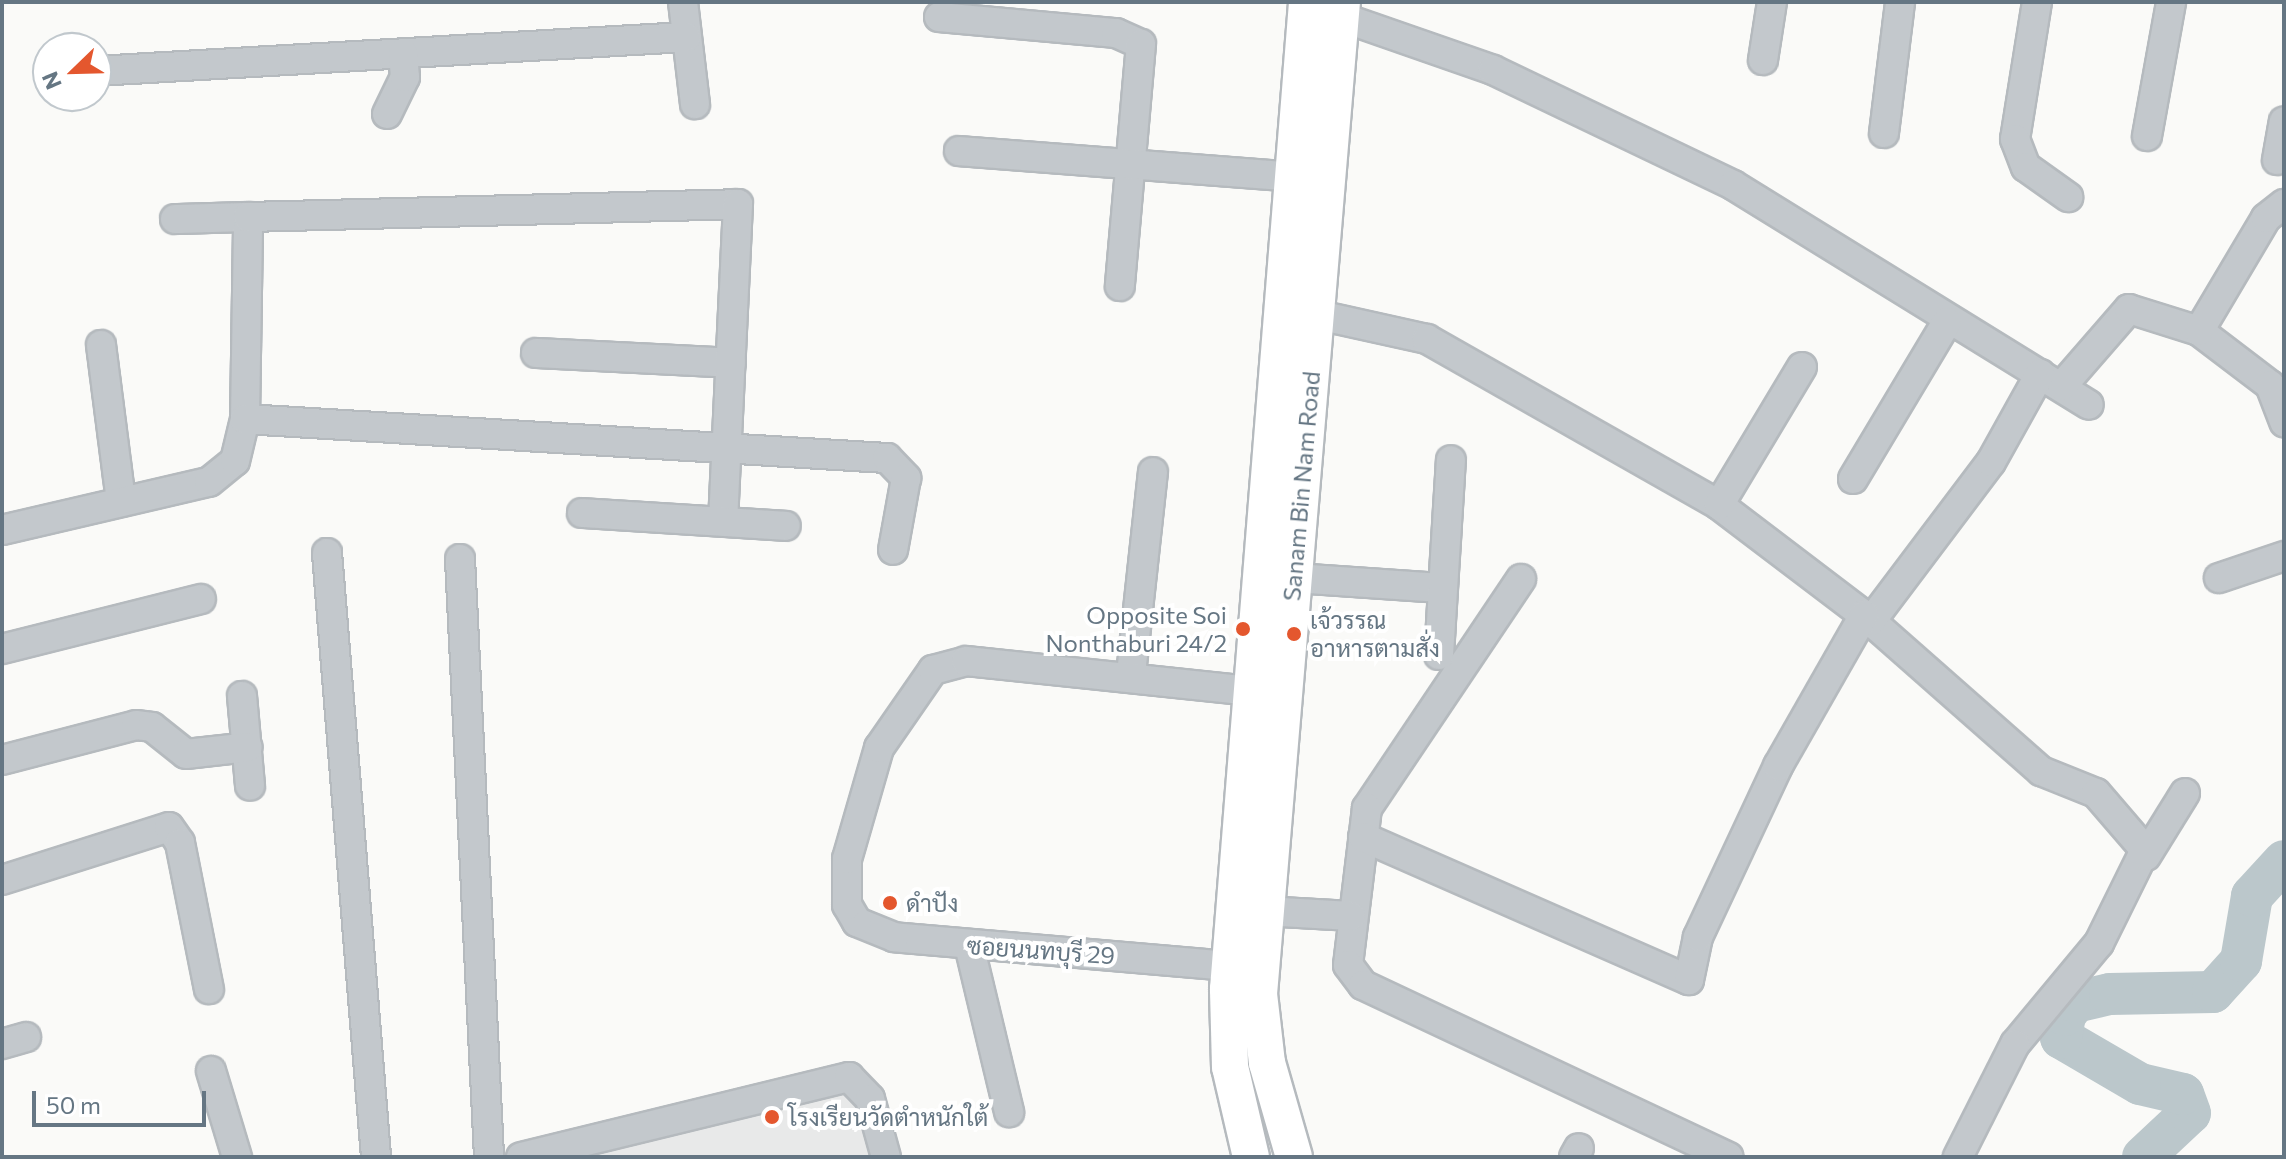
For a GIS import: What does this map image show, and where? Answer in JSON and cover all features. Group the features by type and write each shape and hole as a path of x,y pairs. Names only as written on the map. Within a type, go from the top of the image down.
{"main road":[{"name":"Sanam Bin Nam Road","path":"1251,1157 1230,1067 1229,966 1307,2"},
{"name":"Sanam Bin Nam Road","path":"1294,1157 1267,1063 1259,994 1341,10"}],"street":[{"path":"683,2 695,104"},
{"path":"1763,60 1772,2"},
{"path":"1884,133 1900,2"},
{"path":"2037,2 2015,139 2026,167 2068,197"},
{"path":"2147,136 2171,2"},
{"path":"1341,10 1493,70 1733,185 1947,322 2051,380 2089,405"},
{"path":"939,17 1131,36 1145,55 1136,166 1120,286"},
{"path":"112,70 686,37"},
{"path":"387,114 405,77 403,53"},
{"path":"2277,160 2284,122"},
{"path":"959,151 1295,177"},
{"path":"175,219 738,204 724,448 723,520"},
{"path":"2199,331 2266,218 2284,204"},
{"path":"3,526 121,502 223,475 241,449 245,419 248,217"},
{"path":"1363,837 1689,980 1698,937 1778,766 1868,618 1991,462 2051,380 2129,309 2199,331 2270,385 2284,422"},
{"path":"1314,314 1427,339 1719,505 1868,618 2041,771 2096,793 2146,856"},
{"path":"1853,479 1947,322"},
{"path":"101,345 121,502"},
{"path":"536,353 731,363"},
{"path":"1719,505 1802,367"},
{"path":"245,419 724,448 897,463 906,478 893,550"},
{"path":"1439,655 1451,460"},
{"path":"1153,472 1131,674 1252,691"},
{"path":"582,513 786,526"},
{"path":"327,553 376,1157"},
{"path":"2219,578 2284,556"},
{"path":"460,559 489,1157"},
{"path":"1294,578 1442,588"},
{"path":"1521,579 1374,794 1363,837 1351,916 1348,965 1363,985 1729,1157"},
{"path":"2,649 201,599"},
{"name":"ซอยนนทบุรี 29","path":"1131,674 966,661 933,670 879,748 862,795 846,890 857,922 894,937 1229,966"},
{"path":"242,696 250,786"},
{"path":"2,760 136,725 152,727 186,754 248,747"},
{"path":"1958,1157 2015,1044 2099,943 2146,856 2185,793"},
{"path":"2,880 169,827 180,843 209,989"},
{"path":"1264,911 1351,916"},
{"path":"969,945 1009,1112"},
{"path":"211,1071 237,1157"},
{"path":"521,1157 849,1077 870,1099 886,1157"}],"shaded area":[{"name":"โรงเรียนวัดตำหนักใต้","path":"861,1082 879,1157 530,1157"}],"waterway":[{"path":"2143,1157 2190,1113 2183,1094 2140,1084 2061,1038 2065,1015 2075,1002 2110,994 2213,992 2241,961 2252,896 2284,861"}],"place":[{"name":"Opposite Soi Nonthaburi 24/2","path":"1243,629"},
{"name":"เจ้วรรณ อาหารตามสั่ง","path":"1294,634"},
{"name":"ดำปัง","path":"890,903"},
{"name":"โรงเรียนวัดตำหนักใต้","path":"772,1117"}]}
